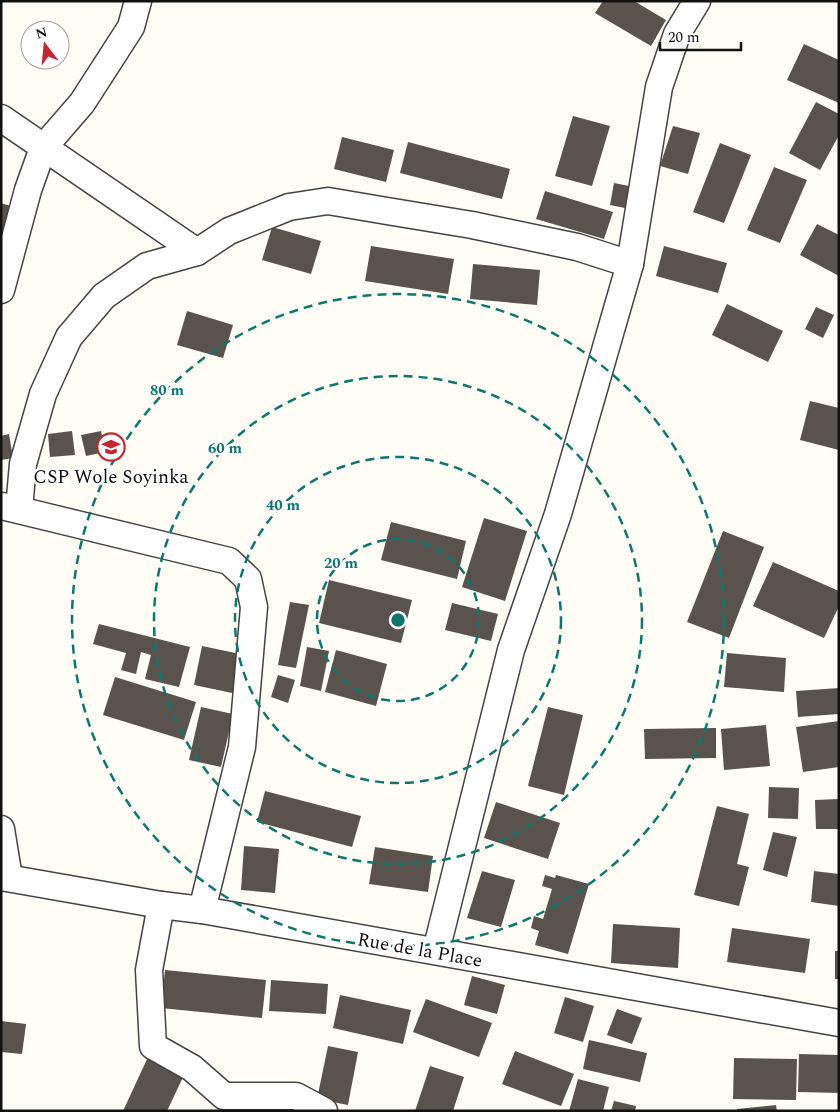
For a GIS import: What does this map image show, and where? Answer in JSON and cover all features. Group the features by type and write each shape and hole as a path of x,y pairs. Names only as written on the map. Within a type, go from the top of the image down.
{"street":[{"path":"1,290 28,190 43,148 82,103 131,27 138,1"},
{"path":"436,951 511,650 558,514 630,264 658,87 677,34 697,1"},
{"path":"1,118 197,252"},
{"path":"202,910 242,747 254,607 248,579 229,561 10,507 43,394 69,337 104,296 147,266 197,252 229,231 289,207 328,202 472,225 577,247 630,264"},
{"path":"1,829 5,878"},
{"name":"Rue de la Place","path":"5,878 161,905 202,910 839,1023"},
{"path":"161,905 149,970 153,1046 192,1068 224,1096 296,1096 324,1111"}],"building":[{"path":"603,1 634,1 666,20 651,46 595,13"},
{"path":"804,44 839,60 839,103 787,80"},
{"path":"816,102 839,114 839,135 820,170 789,153"},
{"path":"573,116 610,126 592,186 555,176"},
{"path":"673,126 700,133 688,174 660,166"},
{"path":"342,137 394,150 386,182 334,169"},
{"path":"408,142 510,169 502,199 400,173"},
{"path":"720,143 751,155 724,223 693,212"},
{"path":"774,167 807,180 780,243 747,230"},
{"path":"614,183 634,187 630,209 610,205"},
{"path":"545,191 613,212 604,239 536,219"},
{"path":"1,203 23,210 1,239"},
{"path":"817,224 839,235 839,276 800,255"},
{"path":"272,227 321,241 311,274 262,260"},
{"path":"371,246 454,259 448,294 365,281"},
{"path":"664,246 727,263 718,293 656,276"},
{"path":"473,264 540,270 537,305 470,299"},
{"path":"727,304 783,331 768,362 712,335"},
{"path":"816,307 834,315 823,338 805,329"},
{"path":"187,311 233,325 223,358 177,345"},
{"path":"810,401 839,408 839,450 800,440"},
{"path":"72,431 75,455 50,457 48,434"},
{"path":"101,431 105,452 86,456 81,435"},
{"path":"9,434 13,458 1,460 1,436"},
{"path":"484,518 527,531 505,601 462,587"},
{"path":"391,522 466,541 457,579 381,560"},
{"path":"723,531 764,547 729,638 687,622"},
{"path":"773,562 839,591 839,606 824,638 753,606"},
{"path":"329,580 412,600 401,643 319,623"},
{"path":"290,602 309,605 296,668 278,665"},
{"path":"452,603 498,614 491,641 445,630"},
{"path":"99,624 190,647 179,687 145,679 151,655 141,652 136,674 121,670 126,653 93,644"},
{"path":"202,646 245,655 237,694 194,685"},
{"path":"307,647 329,651 321,691 300,686"},
{"path":"336,650 387,664 376,706 325,692"},
{"path":"727,653 786,658 784,692 724,687"},
{"path":"278,675 295,680 288,703 271,697"},
{"path":"115,677 196,702 184,740 103,715"},
{"path":"839,688 839,714 798,717 796,691"},
{"path":"201,707 233,714 221,767 189,760"},
{"path":"548,707 583,715 564,795 528,786"},
{"path":"839,721 839,767 803,772 796,727"},
{"path":"766,725 770,766 724,770 721,729"},
{"path":"716,728 716,758 645,759 644,729"},
{"path":"769,787 799,788 798,819 768,818"},
{"path":"265,791 361,816 352,847 257,822"},
{"path":"839,799 839,829 816,829 815,800"},
{"path":"496,802 560,823 548,859 484,838"},
{"path":"717,806 749,814 737,864 749,867 739,906 694,895"},
{"path":"773,832 797,837 787,877 763,870"},
{"path":"244,846 279,849 275,893 241,890"},
{"path":"375,847 433,856 428,892 369,884"},
{"path":"482,871 515,880 501,927 467,918"},
{"path":"814,871 839,874 839,906 811,902"},
{"path":"545,875 555,878 556,875 589,884 568,954 535,945 539,931 531,928 534,916 543,919 552,889 542,886"},
{"path":"613,924 680,928 678,968 611,963"},
{"path":"732,928 810,939 805,973 727,962"},
{"path":"835,951 839,951 839,979 835,979"},
{"path":"165,970 266,980 262,1018 161,1008"},
{"path":"472,976 505,985 497,1014 464,1005"},
{"path":"271,980 328,984 326,1014 269,1011"},
{"path":"340,995 411,1010 403,1044 333,1028"},
{"path":"565,997 594,1006 583,1042 554,1033"},
{"path":"426,999 492,1023 479,1057 413,1032"},
{"path":"617,1009 642,1018 632,1044 607,1035"},
{"path":"1,1021 26,1024 22,1054 1,1052"},
{"path":"589,1040 647,1053 640,1082 583,1069"},
{"path":"328,1046 358,1052 348,1105 317,1099"},
{"path":"515,1051 574,1074 561,1106 502,1084"},
{"path":"799,1054 839,1055 839,1093 798,1092"},
{"path":"148,1057 185,1073 167,1111 123,1111"},
{"path":"734,1058 797,1059 796,1100 733,1099"},
{"path":"430,1066 464,1077 453,1111 415,1111"},
{"path":"578,1079 609,1087 603,1111 569,1111"},
{"path":"614,1101 636,1106 635,1111 611,1111"},
{"path":"776,1105 777,1111 737,1111 737,1109"}],"place":[{"name":"CSP Wole Soyinka","path":"111,447"}]}
